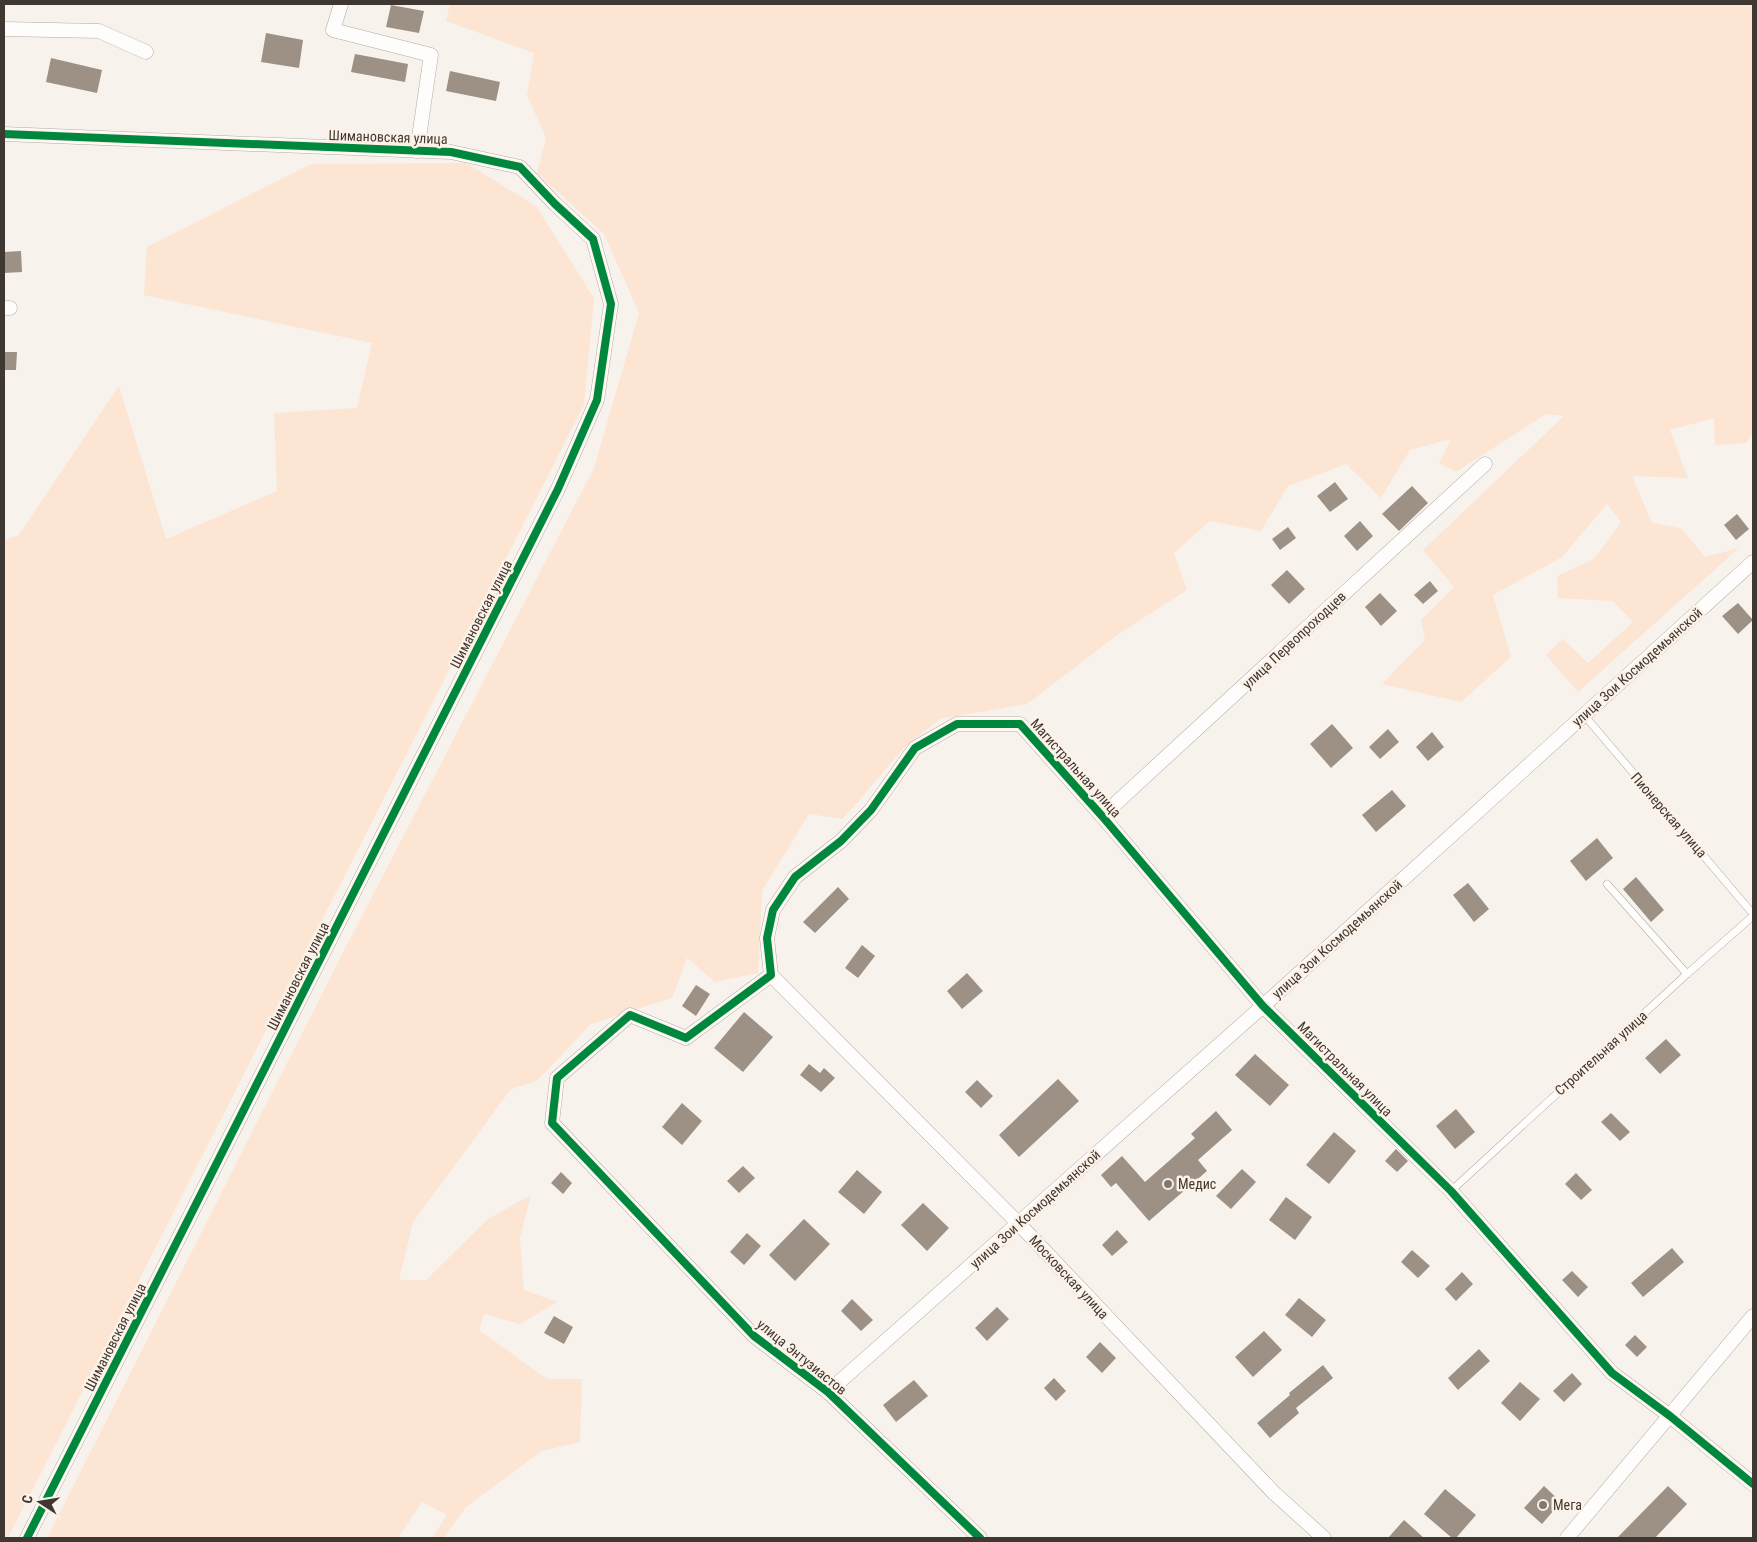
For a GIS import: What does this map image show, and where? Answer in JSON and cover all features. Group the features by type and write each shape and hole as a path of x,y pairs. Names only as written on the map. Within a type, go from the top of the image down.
{"street":[{"path":"340,4 333,30 431,55 417,151"},
{"path":"4,29 99,32 146,52"},
{"name":"Шимановская улица","path":"4,134 451,152 520,167 555,204 594,239 611,304 597,400 558,489 27,1538"},
{"name":"улица Первопроходцев","path":"1102,816 1485,464"},
{"name":"улица Зои Космодемьянской","path":"828,1392 1263,1006 1753,562"},
{"name":"Магистральная улица","path":"771,975 767,938 773,910 795,877 841,841 871,810 915,748 957,724 1020,724 1102,816 1263,1006 1451,1190 1612,1372 1670,1416 1753,1484"},
{"name":"улица Энтузиастов","path":"771,975 686,1038 630,1015 557,1078 552,1123 754,1336 828,1392 980,1538"},
{"name":"Московская улица","path":"771,975 1019,1224 1274,1493 1324,1538"},
{"path":"1567,1538 1753,1316"}],"lane":[{"name":"Пионерская улица","path":"1584,715 1753,915"},
{"path":"1607,884 1687,974"},
{"name":"Строительная улица","path":"1451,1190 1753,915"}],"shaded area":[{"path":"450,4 1753,4 1753,433 1746,443 1715,445 1714,418 1670,430 1688,478 1632,476 1652,523 1681,528 1705,557 1739,548 1578,692 1546,655 1563,639 1588,663 1633,622 1613,601 1558,598 1557,576 1594,559 1621,522 1607,504 1562,557 1493,595 1511,657 1461,702 1382,684 1425,640 1421,620 1454,587 1423,550 1564,416 1546,414 1456,472 1439,463 1451,439 1410,450 1381,498 1346,464 1288,486 1261,531 1210,521 1174,553 1187,590 1120,633 1027,704 940,719 904,748 843,819 809,814 762,891 758,973 715,982 687,958 672,998 591,1024 537,1081 511,1089 413,1222 399,1280 426,1280 488,1219 531,1195 520,1238 524,1290 557,1302 520,1324 484,1314 479,1330 547,1379 582,1379 580,1442 542,1451 466,1507 444,1538 432,1538 447,1515 422,1502 398,1538 47,1538 335,968 594,468 639,313 604,234 537,173 546,138 527,95 534,53 446,21"},
{"path":"466,163 536,206 594,298 584,405 8,1538 4,1538 4,540 18,536 119,386 166,539 277,491 274,413 357,408 372,343 144,295 147,247 311,164"}],"building":[{"path":"391,5 424,11 419,33 386,27"},
{"path":"266,33 303,40 299,68 261,62"},
{"path":"355,54 408,64 405,82 351,72"},
{"path":"51,58 102,70 97,93 46,82"},
{"path":"450,71 500,82 496,101 446,91"},
{"path":"21,251 22,272 4,273 4,252"},
{"path":"4,352 17,352 16,370 4,370"},
{"path":"1335,482 1348,499 1330,512 1317,496"},
{"path":"1412,486 1428,503 1399,531 1382,514"},
{"path":"1737,514 1749,529 1736,540 1724,525"},
{"path":"1360,521 1373,536 1357,551 1344,536"},
{"path":"1288,527 1296,538 1280,550 1272,539"},
{"path":"1287,570 1305,589 1289,604 1271,585"},
{"path":"1430,581 1438,591 1423,604 1414,595"},
{"path":"1380,593 1397,611 1381,626 1365,607"},
{"path":"1738,603 1753,620 1738,634 1722,616"},
{"path":"1332,724 1353,748 1331,768 1310,744"},
{"path":"1388,729 1399,742 1380,759 1369,747"},
{"path":"1432,732 1444,747 1428,761 1416,747"},
{"path":"1392,790 1406,806 1376,832 1362,815"},
{"path":"1597,838 1613,858 1586,881 1570,861"},
{"path":"1636,877 1664,910 1651,922 1623,889"},
{"path":"1468,883 1489,909 1474,922 1453,895"},
{"path":"838,887 849,899 815,933 803,922"},
{"path":"862,945 875,956 858,978 845,968"},
{"path":"967,973 983,991 962,1009 947,991"},
{"path":"696,985 710,994 696,1016 682,1006"},
{"path":"744,1012 773,1037 743,1072 714,1048"},
{"path":"1666,1039 1681,1055 1660,1074 1645,1058"},
{"path":"1255,1054 1289,1085 1270,1106 1235,1075"},
{"path":"809,1064 820,1073 824,1068 835,1078 821,1092 800,1075"},
{"path":"1058,1079 1079,1101 1019,1157 999,1135"},
{"path":"977,1080 993,1096 981,1108 965,1092"},
{"path":"682,1103 702,1121 682,1145 662,1127"},
{"path":"1456,1109 1475,1132 1455,1149 1436,1126"},
{"path":"1216,1111 1232,1130 1198,1160 1207,1171 1149,1221 1116,1183 1111,1187 1101,1175 1122,1156 1145,1182 1195,1138 1191,1134"},
{"path":"1611,1113 1630,1132 1620,1141 1601,1122"},
{"path":"1334,1132 1356,1151 1329,1184 1306,1165"},
{"path":"1396,1149 1408,1161 1397,1172 1385,1161"},
{"path":"743,1166 755,1178 739,1193 727,1181"},
{"path":"1242,1169 1256,1182 1231,1209 1216,1196"},
{"path":"857,1170 882,1192 864,1214 838,1192"},
{"path":"561,1172 572,1183 563,1194 551,1183"},
{"path":"1576,1173 1592,1190 1581,1200 1565,1184"},
{"path":"1286,1197 1312,1217 1295,1240 1269,1220"},
{"path":"923,1203 949,1228 927,1251 901,1225"},
{"path":"804,1219 830,1244 795,1281 769,1255"},
{"path":"1117,1230 1128,1242 1112,1256 1102,1245"},
{"path":"747,1233 761,1246 744,1265 730,1252"},
{"path":"1672,1248 1684,1262 1643,1297 1631,1283"},
{"path":"1412,1250 1430,1266 1418,1278 1401,1262"},
{"path":"1572,1271 1588,1287 1578,1297 1562,1280"},
{"path":"1462,1272 1473,1284 1456,1301 1445,1289"},
{"path":"1299,1298 1326,1320 1312,1337 1285,1315"},
{"path":"852,1299 873,1320 861,1331 841,1311"},
{"path":"997,1307 1009,1319 987,1341 975,1328"},
{"path":"554,1316 573,1327 564,1344 544,1333"},
{"path":"1264,1331 1282,1350 1253,1377 1235,1357"},
{"path":"1635,1335 1647,1347 1637,1357 1625,1345"},
{"path":"1100,1342 1116,1358 1102,1373 1086,1357"},
{"path":"1479,1349 1490,1361 1458,1390 1448,1378"},
{"path":"1323,1365 1333,1378 1296,1408 1299,1413 1270,1438 1257,1423"},
{"path":"1572,1373 1582,1384 1564,1402 1553,1391"},
{"path":"1054,1378 1066,1391 1056,1401 1044,1388"},
{"path":"914,1380 928,1396 896,1422 883,1405"},
{"path":"1520,1382 1540,1399 1520,1421 1501,1403"},
{"name":"Мега","path":"1544,1486 1561,1502 1542,1524 1524,1508"},
{"path":"1668,1486 1687,1504 1655,1538 1617,1538"},
{"path":"1445,1489 1476,1515 1456,1538 1452,1538 1424,1514"},
{"path":"1404,1520 1424,1538 1388,1538"}],"cycle path":[{"path":"4,134 451,152 520,167 555,204 593,239 611,304 597,400 558,489 27,1538"},
{"path":"980,1538 828,1392 754,1336 552,1123 557,1078 630,1015 686,1038 771,975 767,938 773,910 795,877 841,841 871,810 915,748 957,724 1020,724 1102,816 1263,1006 1451,1191 1612,1373 1670,1416 1753,1484"}],"place":[{"name":"Медис","path":"1168,1184"},
{"name":"Мега","path":"1543,1505"}]}
